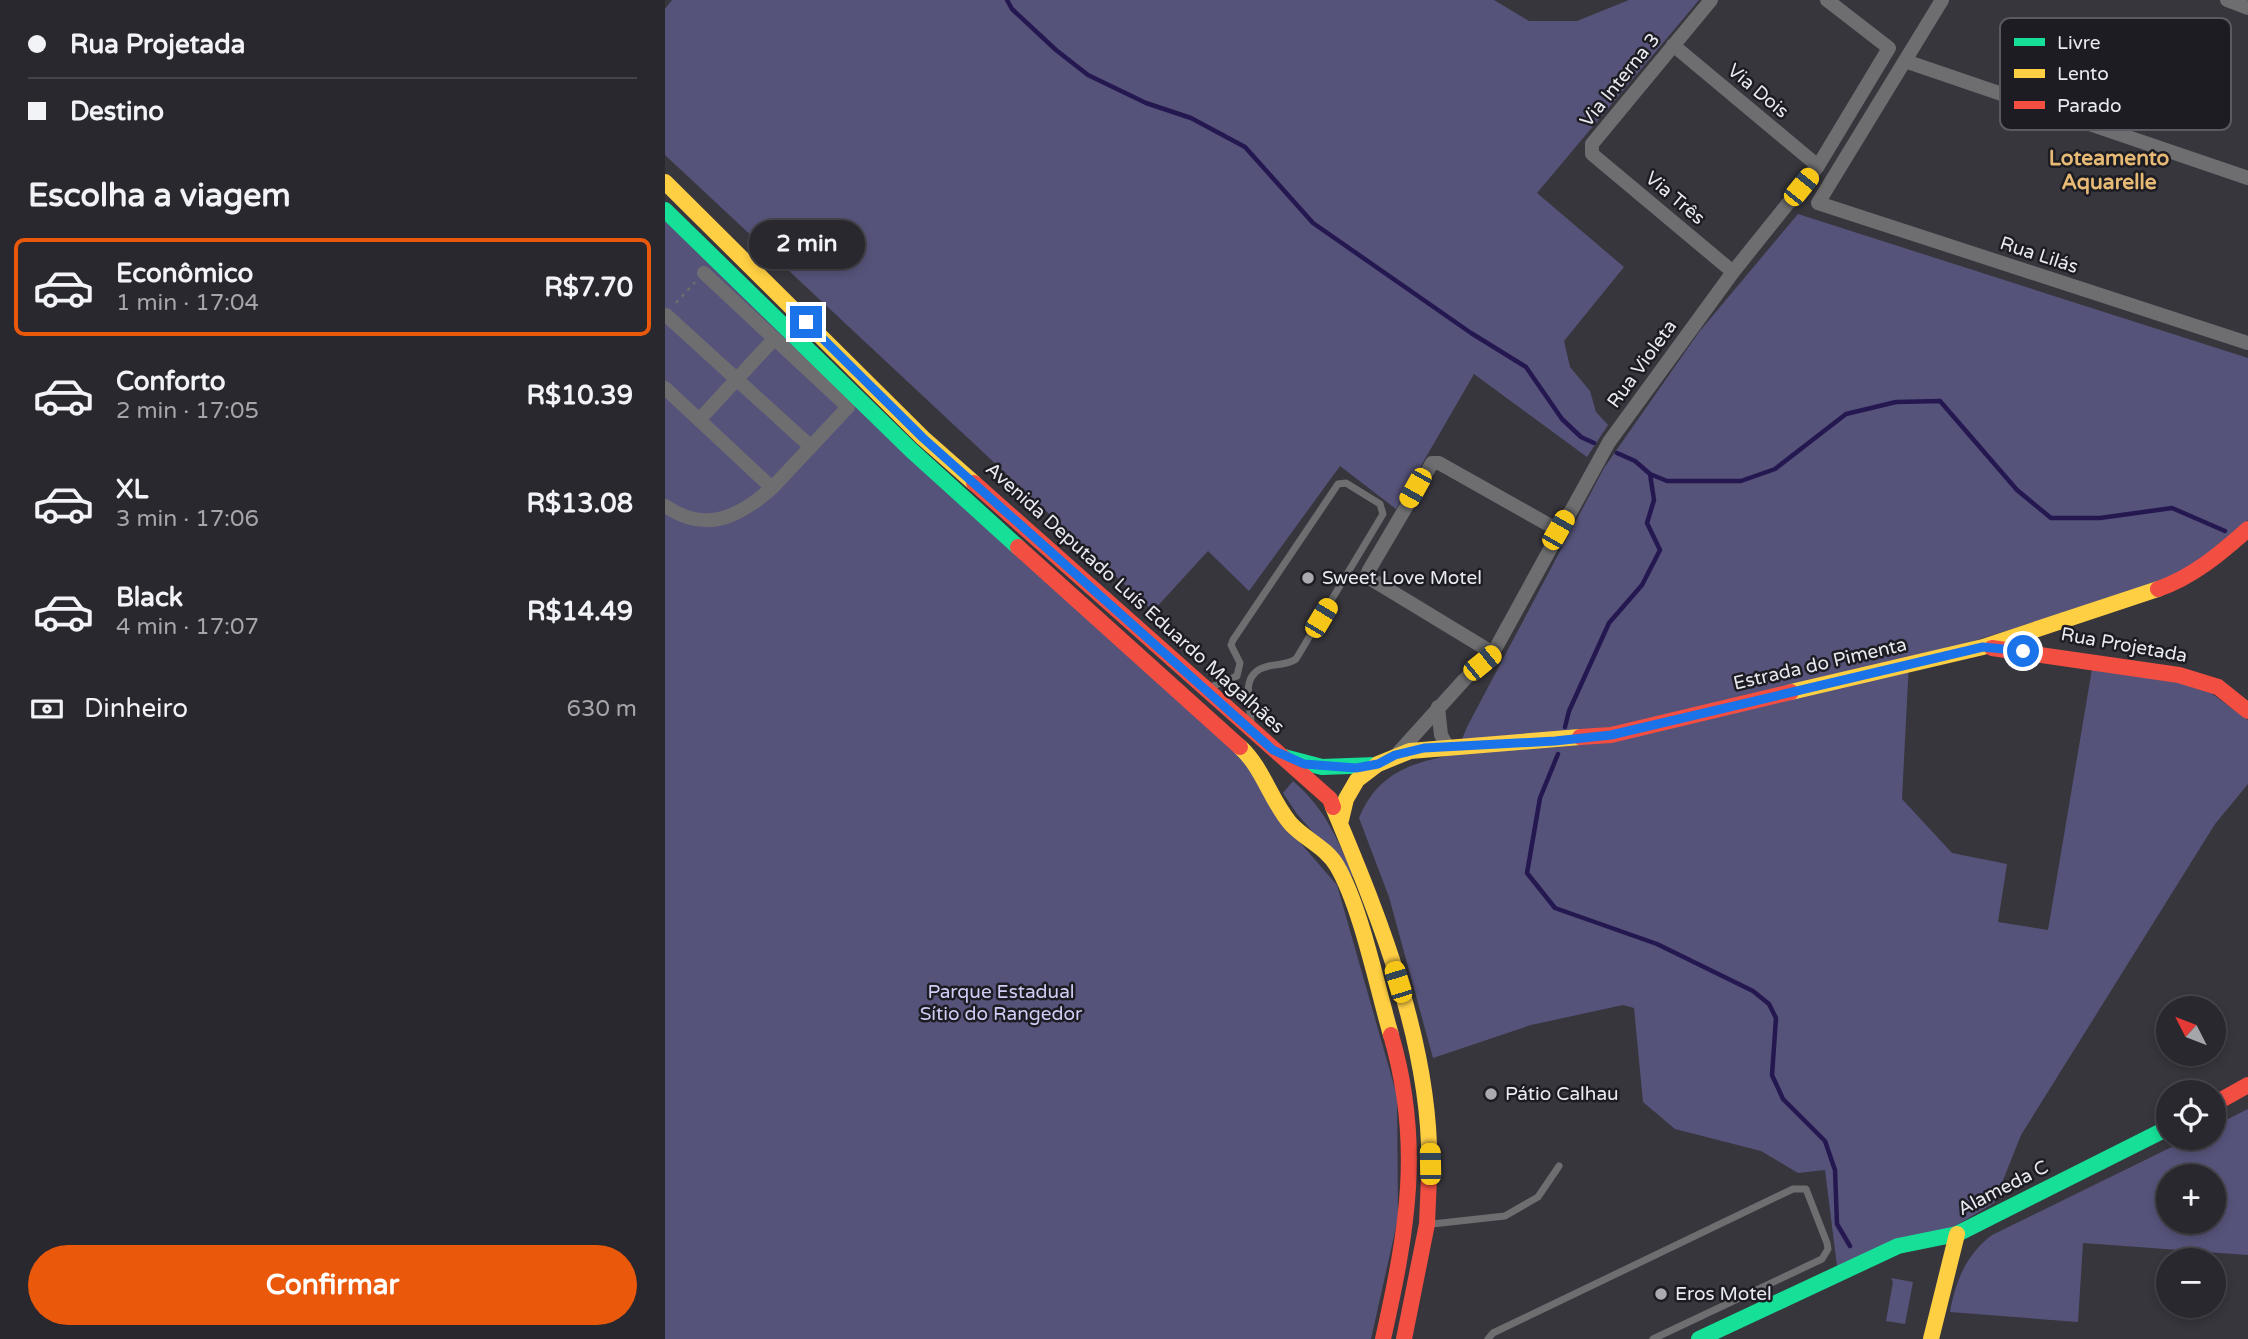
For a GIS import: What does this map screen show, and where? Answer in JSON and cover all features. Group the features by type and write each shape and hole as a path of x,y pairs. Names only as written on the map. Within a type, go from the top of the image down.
{"main road":[{"name":"Avenida Deputado Luís Eduardo Magalhães","path":"665,182 923,438 1252,732 1309,777 1330,799 1373,901 1419,1062 1430,1147 1427,1224 1404,1339"},
{"path":"665,209 911,450 1254,760 1290,823 1323,849 1337,866 1354,908 1399,1063 1409,1143 1410,1183 1404,1247 1383,1339"},
{"name":"Estrada do Pimenta","path":"1341,820 1352,787 1378,764 1395,755 1424,748 1555,741 1611,735 1983,647 2178,582 2219,555 2248,528"},
{"path":"2043,653 2035,641 2047,626"},
{"name":"Rua Projetada","path":"1983,647 2043,653 2201,681 2218,687 2248,711"},
{"name":"Estrada do Pimenta","path":"1280,756 1322,767 1378,764"},
{"path":"1276,798 1276,785 1284,775 1292,772 1309,777"},
{"path":"2226,1098 2248,1087"},
{"name":"Alameda C","path":"1699,1339 1898,1246 1957,1234 2156,1134"},
{"path":"1931,1339 1957,1234"}],"street":[{"name":"Via Interna 3","path":"1592,154 1593,144 1711,0"},
{"name":"Rua Violeta","path":"1395,755 1417,736 1438,707 1493,653 1558,530 1609,442 1733,272 1818,166 1889,48 1828,0"},
{"path":"1942,0 1905,61 2000,93"},
{"path":"2227,0 2248,8"},
{"name":"Via Dois","path":"1673,45 1818,166"},
{"name":"Rua Lilás","path":"1905,61 1818,203 2248,343"},
{"path":"2107,130 2248,178"},
{"name":"Via Três","path":"1592,154 1733,272"},
{"path":"665,506 678,515 701,522 724,520 744,511 772,488 848,407 704,273"},
{"path":"666,315 811,447"},
{"path":"699,420 774,339"},
{"path":"665,388 772,488"},
{"path":"1493,653 1371,579 1367,575 1369,570 1432,463 1439,463 1558,530"},
{"path":"1438,707 1441,735 1447,746"}],"lane":[{"path":"1205,690 1237,676 1240,663 1231,645 1233,640 1338,484 1346,483 1380,504 1383,513 1296,659 1257,670 1251,677 1247,691 1252,732"},
{"path":"1427,1224 1505,1216 1538,1197 1559,1166"},
{"path":"1488,1339 1493,1333 1793,1189 1806,1189 1827,1243 1828,1249 1822,1259 1653,1339"}],"path":[{"path":"666,315 704,273"}],"green space":[{"path":"672,0 1494,0 1529,21 1577,21 1629,0 1699,0 1537,193 1624,267 1564,341 1570,367 1590,391 1596,412 1608,425 1587,457 1474,374 1396,509 1340,466 1249,591 1208,551 1153,611 665,155 665,9"},
{"path":"1798,214 2248,358 2248,520 2180,577 1909,661 1902,799 1952,853 2007,864 1998,922 2048,930 2092,669 2200,685 2248,720 2248,784 2215,824 2021,1135 1994,1203 1950,1229 1837,1266 1825,1170 1798,1173 1761,1151 1675,1129 1643,1102 1634,1008 1623,1005 1531,1025 1433,1058 1389,897 1359,818 1376,790 1397,772 1424,761 1456,754 1467,727 1604,468 1699,332"},
{"name":"Parque Estadual Sítio do Rangedor","path":"665,221 1250,764 1296,838 1337,885 1397,1096 1398,1218 1371,1339 665,1339"},
{"path":"1293,781 1323,815 1357,882 1297,814 1283,793"},
{"path":"2248,1109 2248,1255 2226,1253 2226,1248 2156,1248 2083,1243 2078,1322 1950,1312 1963,1269 1975,1251 1992,1235 2166,1150 2226,1150 2226,1120"},
{"path":"1891,1278 1913,1282 1905,1324 1886,1321 1893,1282"}],"waterway":[{"path":"1007,0 1012,9 1056,50 1088,75 1146,103 1191,118 1245,147 1313,223 1471,333 1526,367 1562,419 1581,437 1594,443"},
{"path":"1650,474 1667,481 1741,481 1775,469 1846,414 1896,402 1940,401 2017,490 2051,518 2100,518 2172,508 2225,531"},
{"path":"1565,727 1569,711 1609,623 1642,585 1660,550 1647,523 1654,500 1650,474 1635,461 1617,453"},
{"path":"1558,754 1540,798 1527,873 1555,908 1657,944 1753,991 1769,1004 1776,1018 1772,1075 1783,1099 1825,1141 1835,1170 1837,1224 1850,1246"}],"traffic: fast":[{"path":"665,210 911,450 1018,547"},
{"path":"1284,757 1322,767 1376,765"},
{"path":"1699,1339 1898,1246 1957,1234 2156,1134"}],"traffic: slow":[{"path":"665,182 923,438 974,483"},
{"path":"1791,692 1983,647 2158,589"},
{"path":"1341,820 1346,799 1357,780 1378,764 1410,751 1580,737"},
{"path":"1240,747 1255,764 1290,823 1332,859 1346,883 1361,925 1391,1035"},
{"path":"1333,807 1369,895 1401,988 1423,1082 1429,1177"},
{"path":"1931,1339 1957,1234"}],"traffic: jam":[{"path":"974,483 1330,799 1333,807"},
{"path":"2158,589 2195,571 2248,529"},
{"path":"1018,547 1240,747"},
{"path":"1992,648 2179,675 2218,687 2248,711"},
{"path":"1580,737 1611,735 1791,692"},
{"path":"1383,1339 1405,1225 1409,1151 1407,1113 1391,1035"},
{"path":"2226,1097 2248,1085"},
{"path":"1404,1339 1427,1224 1429,1177"}],"place":[{"name":"Sweet Love Motel","path":"1308,578"},
{"name":"Pátio Calhau","path":"1491,1094"},
{"name":"Eros Motel","path":"1661,1294"}],"district":[{"name":"Loteamento Aquarelle","path":"2109,170"}],"route":[{"path":"806,322 923,438 1273,750 1280,756 1304,764 1341,768 1365,767 1395,755 1424,748 1555,741 1611,735 1983,647 2023,651"}]}
